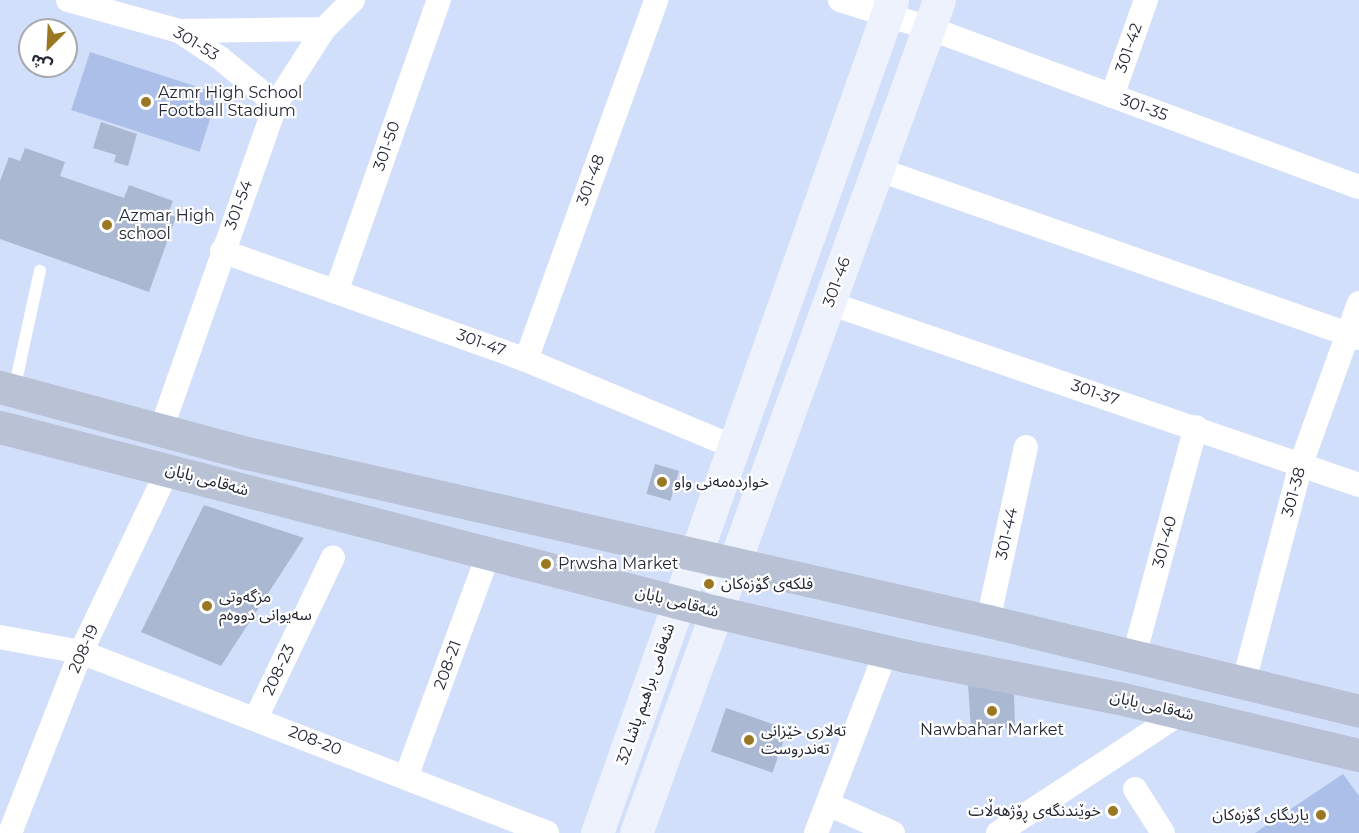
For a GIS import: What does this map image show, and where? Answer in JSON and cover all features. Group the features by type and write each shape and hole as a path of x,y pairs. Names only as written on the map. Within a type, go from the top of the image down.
{"main road":[{"path":"696,555 736,448 889,9"},
{"name":"301-46","path":"734,564 934,14"},
{"path":"7,389 246,453 988,621 1243,685 1359,711"},
{"name":"شەقامی بابان","path":"0,427 678,603 886,652 1182,712 1359,755"},
{"name":"شەقامی براهیم پاشا 32","path":"597,833 696,555"},
{"path":"636,833 734,564"}],"street":[{"name":"301-53","path":"68,0 140,10 179,31 220,58 276,104"},
{"name":"301-54","path":"161,430 222,251 276,104 324,29 353,0"},
{"name":"301-50","path":"336,292 439,0"},
{"name":"301-48","path":"526,360 656,0"},
{"name":"301-35","path":"840,0 934,14 1112,96 1359,188"},
{"name":"301-42","path":"1112,96 1146,0"},
{"path":"179,31 324,29"},
{"path":"877,169 1353,336"},
{"name":"301-47","path":"222,251 526,360 736,448"},
{"name":"301-37","path":"829,303 1196,427 1359,485"},
{"name":"301-38","path":"1243,685 1301,465 1353,336 1359,303"},
{"name":"301-40","path":"1134,656 1196,427"},
{"name":"301-44","path":"988,621 1026,447"},
{"name":"208-19","path":"10,833 81,652 168,470"},
{"name":"208-21","path":"406,777 489,553"},
{"name":"208-23","path":"256,718 333,557"},
{"name":"208-20","path":"0,637 81,652 256,718 547,833"},
{"path":"816,833 886,652"},
{"path":"998,833 1182,712"},
{"path":"1135,789 1163,833"},
{"path":"828,804 892,833"}],"lane":[{"path":"7,389 40,271"}],"shaded area":[{"name":"Azmr High School Football Stadium","path":"90,52 218,94 200,152 71,110"},
{"name":"یاریگای گۆزەکان","path":"1343,774 1359,796 1359,833 1255,833"}],"building":[{"path":"101,122 137,134 128,166 114,162 116,155 93,148"},
{"path":"25,148 65,162 60,176 124,198 129,185 173,201 168,214 176,217 149,292 0,239 0,181 9,157 20,161"},
{"name":"خواردەمەنی واو","path":"655,464 679,471 670,501 646,494"},
{"name":"مزگەوتی سەیوانی دووەم","path":"204,505 304,538 221,666 141,632"},
{"name":"Nawbahar Market","path":"968,684 1014,694 1015,728 971,729"},
{"name":"تەلاری خێزانی تەندروست","path":"726,708 787,729 772,773 711,751"}],"place":[{"name":"Azmr High School Football Stadium","path":"146,102"},
{"name":"Azmar High school","path":"107,225"},
{"name":"خواردەمەنی واو","path":"662,482"},
{"name":"Prwsha Market","path":"546,564"},
{"name":"فلکەی گۆزەکان","path":"709,584"},
{"name":"مزگەوتی سەیوانی دووەم","path":"207,606"},
{"name":"Nawbahar Market","path":"992,711"},
{"name":"تەلاری خێزانی تەندروست","path":"749,740"},
{"name":"خوێندنگەی ڕۆژهەڵات","path":"1113,811"},
{"name":"یاریگای گۆزەکان","path":"1321,815"}]}
